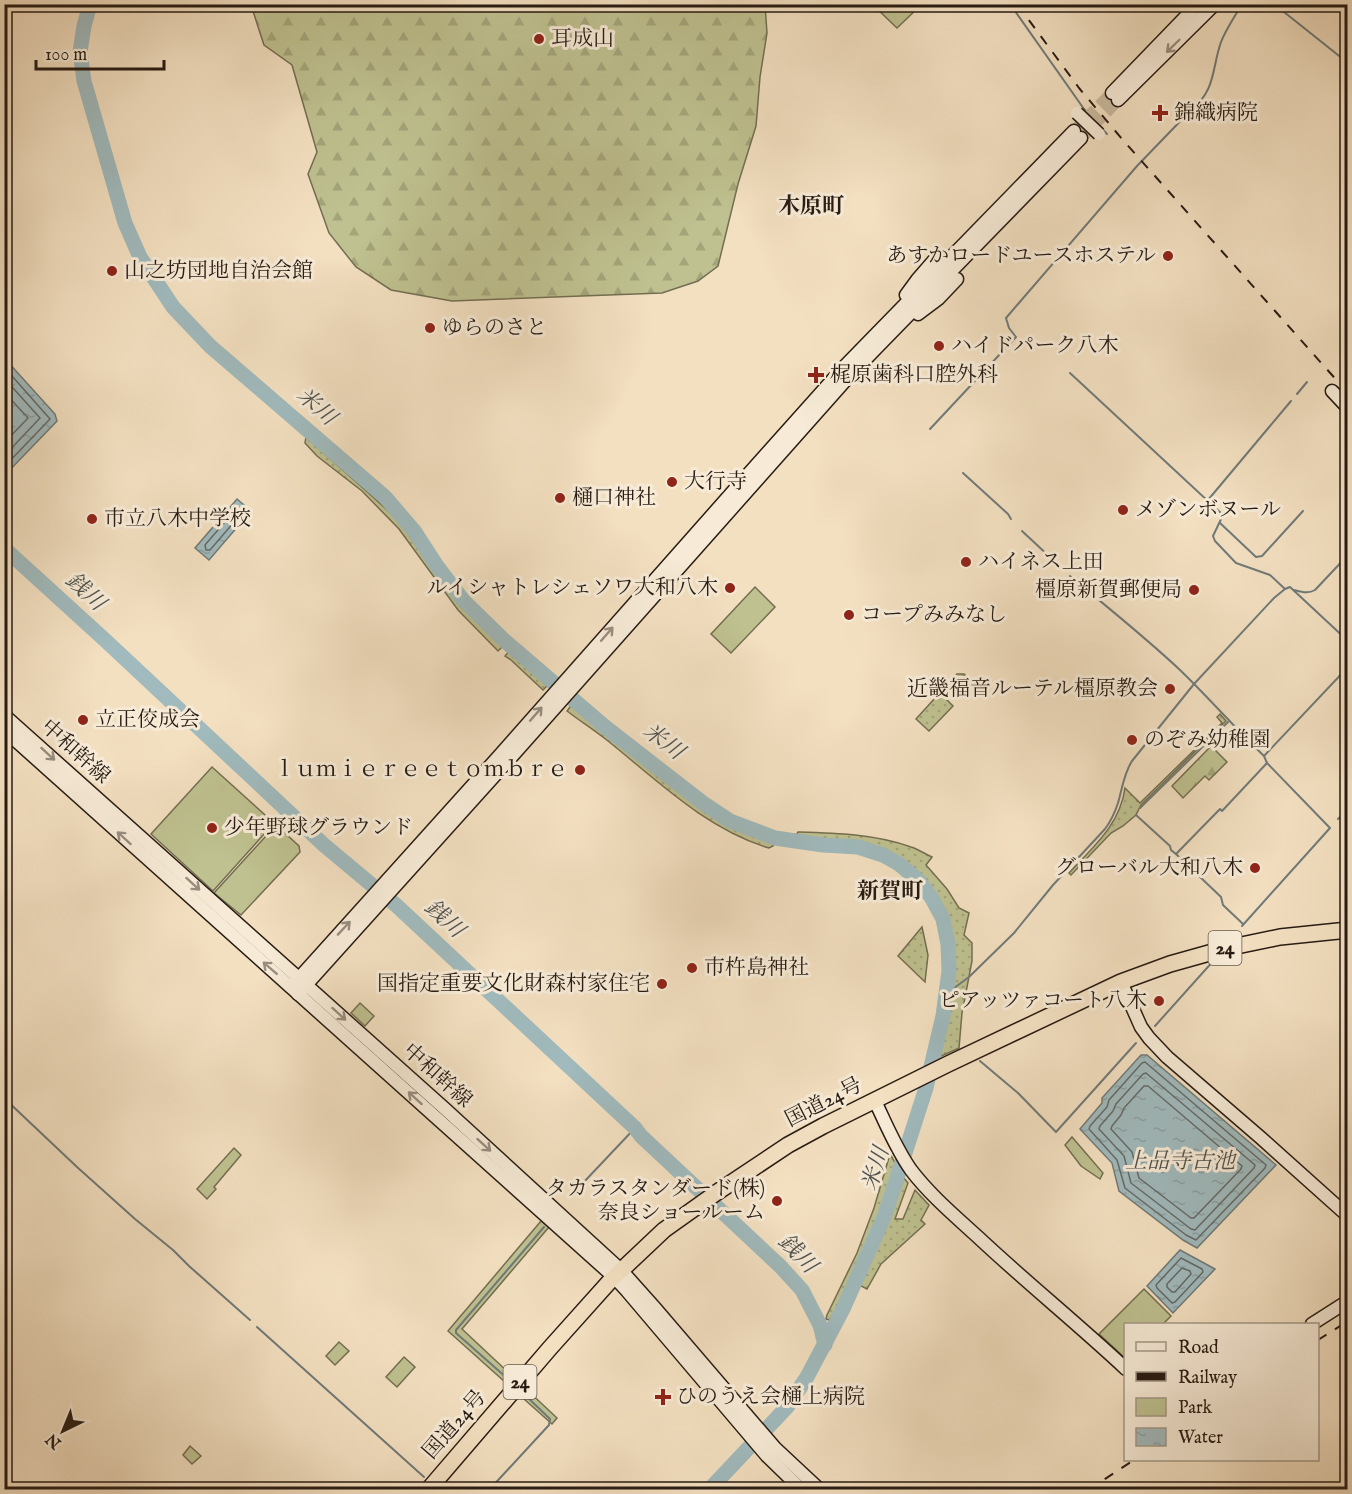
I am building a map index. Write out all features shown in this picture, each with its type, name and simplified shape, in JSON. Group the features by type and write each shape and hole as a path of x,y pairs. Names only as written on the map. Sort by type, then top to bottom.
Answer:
{"highway":[{"name":"国道24号","path":"428,1490 557,1340 618,1274 664,1230 761,1162 823,1126 1121,982 1170,964 1227,948 1280,937 1347,930"}],"street":[{"path":"1198,4 1115,96 1215,4"},
{"path":"1077,113 1099,134"},
{"path":"298,986 572,682 744,479 844,367 889,329 1078,134"},
{"path":"889,329 916,279 936,258"},
{"path":"889,329 938,299 957,279"},
{"path":"1332,391 1347,408"},
{"name":"中和幹線","path":"4,715 298,986"},
{"name":"中和幹線","path":"4,730 298,986 436,1101 655,1308 748,1427 802,1490"},
{"path":"1121,982 1141,1027 1167,1057 1347,1216"},
{"path":"875,1101 889,1131 913,1172 945,1207 1124,1368"},
{"path":"1313,1323 1347,1300"},
{"name":"中和幹線","path":"767,1447 820,1490"}],"green space":[{"path":"251,5 765,5 767,33 756,126 738,184 718,266 698,281 662,293 452,301 391,290 356,267 329,233 308,174 317,152 292,65 264,45"},
{"path":"873,5 921,5 897,28"},
{"path":"306,437 398,520 460,606 504,645 498,651 458,610 399,529 362,491 317,456 305,443"},
{"path":"755,587 775,607 731,653 711,634"},
{"path":"509,651 547,686 543,690 505,656"},
{"path":"957,674 964,674 968,678 947,700 953,706 929,731 916,719"},
{"path":"572,704 688,799 723,822 775,841 773,846 769,848 746,840 724,829 684,802 567,711"},
{"path":"1220,714 1226,721 1141,805 1136,815 1111,833 1071,875 1069,873 1104,835 1118,813 1125,788 1140,803 1222,723 1217,717"},
{"path":"1211,746 1227,762 1209,780 1205,776 1183,798 1172,786"},
{"name":"少年野球グラウンド","path":"212,767 274,823 213,891 151,834"},
{"path":"276,825 299,846 300,852 241,915 214,893"},
{"path":"798,832 883,839 914,848 932,857 926,865 947,889 959,908 969,913 964,935 972,943 972,961 962,1013 959,1048 937,1058 952,968 952,947 940,904 924,883 896,857 868,847 842,842 817,842 795,837"},
{"path":"922,927 928,955 925,982 898,956"},
{"path":"360,1003 374,1016 365,1026 351,1013"},
{"path":"1072,1137 1103,1173 1100,1179 1081,1166 1065,1145"},
{"path":"234,1148 241,1155 207,1199 197,1189"},
{"path":"890,1154 897,1166 878,1224 840,1306 829,1320 826,1319 857,1253 874,1208"},
{"path":"903,1177 908,1183 895,1219 903,1219 915,1190 929,1205 921,1220 925,1224 881,1264 867,1289 859,1285 883,1234"},
{"path":"541,1221 549,1227 462,1329 557,1418 552,1424 448,1331"},
{"path":"1144,1289 1171,1316 1164,1323 1124,1323 1124,1357 1099,1334"},
{"path":"339,1342 349,1351 335,1365 326,1356"},
{"path":"404,1357 415,1367 397,1387 386,1377"},
{"path":"190,1446 201,1456 192,1464 183,1455"}],"water":[{"path":"5,360 55,414 57,421 5,475"},
{"path":"237,499 251,511 209,560 195,548"},
{"name":"上品寺古池","path":"1141,1055 1147,1055 1276,1165 1197,1248 1183,1240 1119,1191 1112,1163 1080,1129 1102,1103 1102,1098"},
{"path":"1180,1250 1215,1269 1173,1313 1147,1286"}],"waterway":[{"name":"米川","path":"90,4 80,52 84,81 125,223 140,257 173,307 210,346 385,497 415,532 463,600 505,641 604,726 703,803 730,821 775,838 858,847 883,855 899,864 918,880 943,919 948,944 949,971 943,1016 926,1088 884,1217 843,1309 807,1377 787,1407 709,1490"},
{"path":"1010,4 1084,109 1107,134"},
{"path":"930,429 1016,337 1009,328 1006,318 1137,166 1200,102 1212,78 1223,37 1242,4"},
{"path":"1274,4 1348,63"},
{"path":"946,987 954,988 969,977 1014,933 1053,885 1105,829 1116,810 1125,776 1132,761 1194,684 1285,589 1270,575 1236,563 1213,536 1223,515 1070,373"},
{"path":"1297,394 1307,382"},
{"path":"1208,500 1291,401"},
{"path":"963,473 1011,519"},
{"path":"1220,523 1256,557 1262,556 1303,511"},
{"path":"1022,531 1051,558"},
{"name":"銭川","path":"4,548 324,845 397,906 780,1266 802,1290 820,1325 825,1345"},
{"path":"1294,590 1302,592 1315,590 1348,555"},
{"path":"1070,576 1180,670 1330,828 1242,926"},
{"path":"1285,589 1290,587 1348,641"},
{"path":"1264,756 1348,667"},
{"path":"1140,808 1228,722"},
{"path":"1243,924 1223,905 1221,897 1176,854 1220,809 1222,811 1267,763"},
{"path":"1338,819 1348,809"},
{"path":"1136,815 1176,854"},
{"path":"1229,939 1236,932"},
{"path":"1155,1026 1215,959"},
{"path":"980,1061 1018,1093 1056,1132 1136,1043"},
{"path":"4,1098 77,1167 250,1320"},
{"path":"573,1196 635,1128"},
{"path":"508,1379 456,1333 456,1330 544,1227"},
{"path":"257,1327 424,1477"},
{"path":"489,1490 549,1425 550,1419 524,1394"}],"tunnel":[{"path":"1074,131 1112,93"},
{"path":"1081,138 1118,100"}],"railway":[{"path":"1017,4 1079,88 1122,139 1348,393"},
{"path":"1319,1339 1348,1321"},
{"path":"1088,1490 1132,1461"}],"place":[{"name":"耳成山","path":"539,39"},
{"name":"錦織病院","path":"1160,113"},
{"name":"あすかロードユースホステル","path":"1168,256"},
{"name":"山之坊団地自治会館","path":"112,271"},
{"name":"ゆらのさと","path":"430,328"},
{"name":"ハイドパーク八木","path":"939,346"},
{"name":"梶原歯科口腔外科","path":"816,375"},
{"name":"大行寺","path":"672,482"},
{"name":"樋口神社","path":"560,498"},
{"name":"メゾンボヌール","path":"1123,510"},
{"name":"市立八木中学校","path":"92,519"},
{"name":"ハイネス上田","path":"966,562"},
{"name":"ルイシャトレシェソワ大和八木","path":"730,588"},
{"name":"橿原新賀郵便局","path":"1194,590"},
{"name":"コープみみなし","path":"849,615"},
{"name":"近畿福音ルーテル橿原教会","path":"1170,689"},
{"name":"立正佼成会","path":"83,720"},
{"name":"のぞみ幼稚園","path":"1132,740"},
{"name":"ｌｕｍｉｅｒｅｅｔｏｍｂｒｅ","path":"580,770"},
{"name":"少年野球グラウンド","path":"212,828"},
{"name":"グローバル大和八木","path":"1255,868"},
{"name":"市杵島神社","path":"692,968"},
{"name":"国指定重要文化財森村家住宅","path":"662,984"},
{"name":"ピアッツァコート八木","path":"1159,1001"},
{"name":"タカラスタンダード(株) 奈良ショールーム","path":"777,1201"},
{"name":"ひのうえ会樋上病院","path":"663,1397"}],"district":[{"name":"木原町","path":"811,207"},
{"name":"新賀町","path":"890,892"}]}
